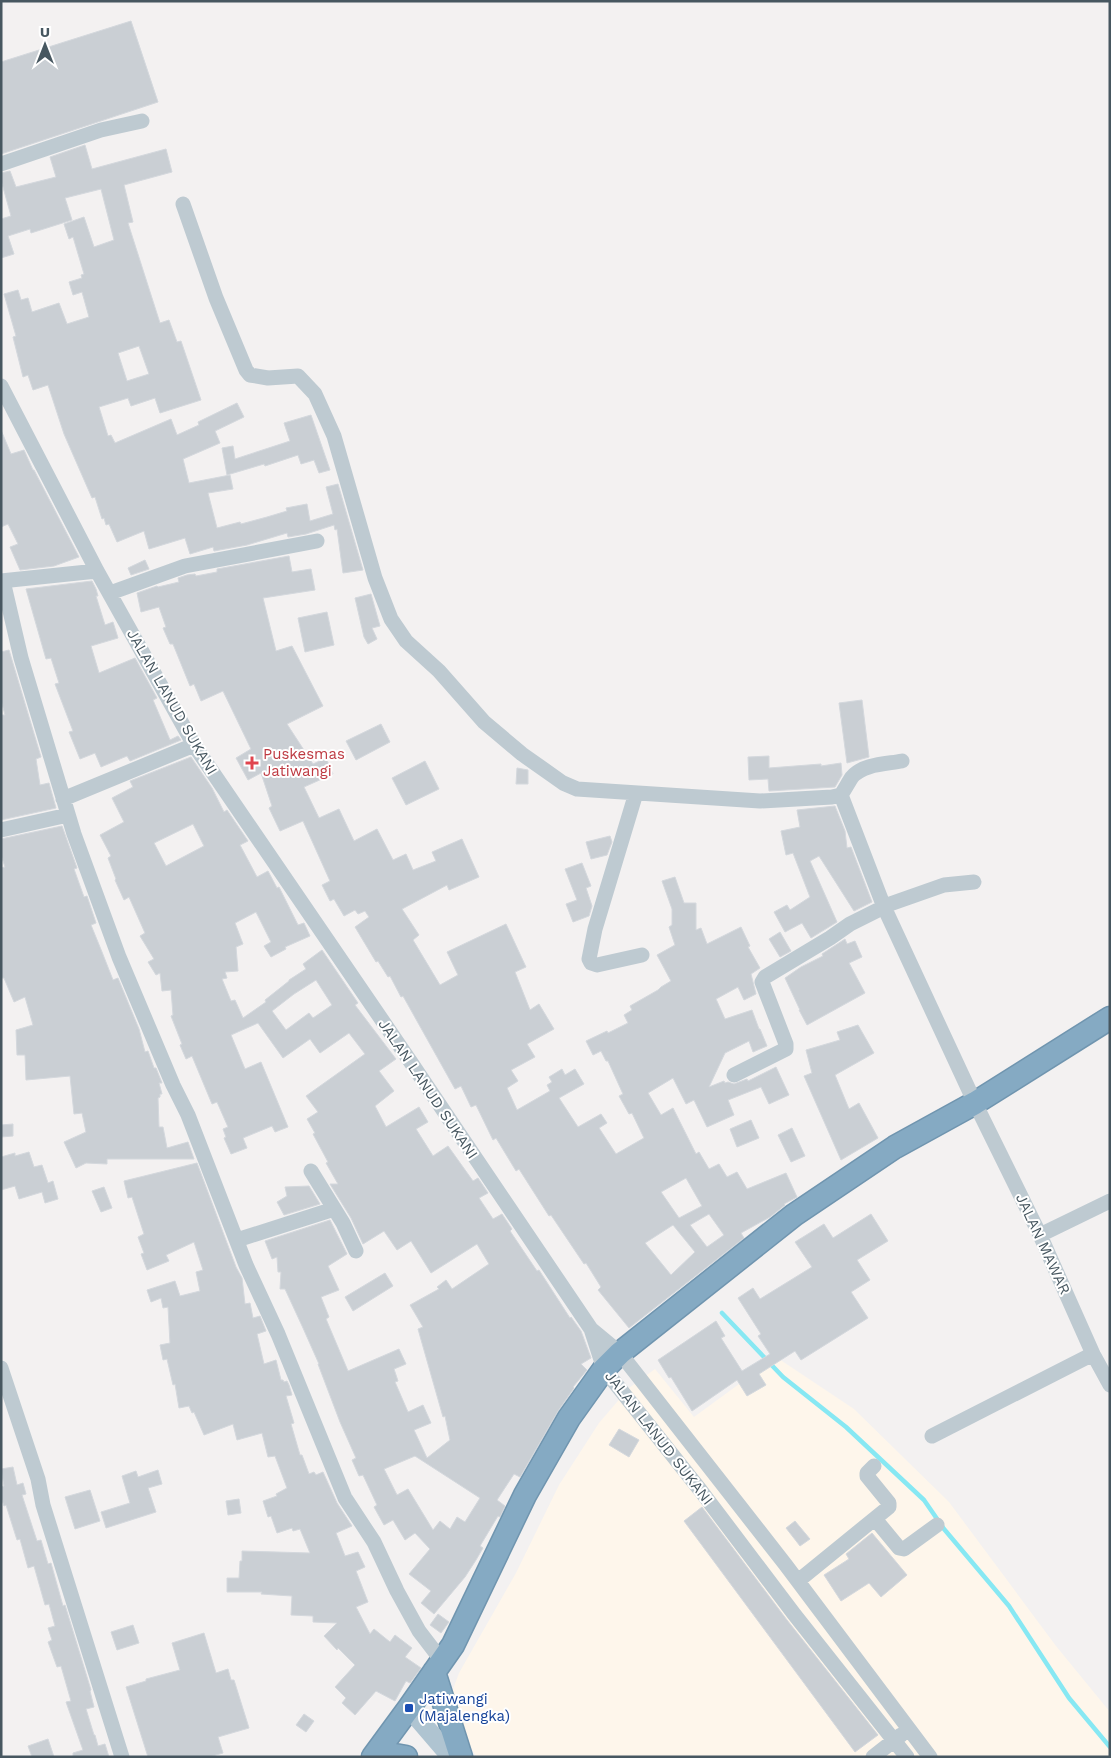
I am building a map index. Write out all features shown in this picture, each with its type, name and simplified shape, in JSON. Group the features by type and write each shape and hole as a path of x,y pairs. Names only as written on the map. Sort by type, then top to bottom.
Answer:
{"highway":[{"path":"406,1757 376,1754 438,1666 459,1632 525,1495 583,1397 604,1369 620,1353 794,1215 895,1147 975,1103 1108,1020"},
{"path":"438,1666 461,1757"}],"main road":[{"path":"409,1708 451,1757"}],"street":[{"path":"1,164 100,130 142,121"},
{"path":"183,204 216,298 246,370 250,375 268,378 298,376 315,394 334,436 375,578 391,619 406,641 439,672 484,722 507,743 563,783 578,789 760,802 841,795 852,778 860,770 876,765 902,761"},
{"name":"JALAN LANUD SUKANI","path":"1,386 97,571 194,745 591,1329 604,1369 907,1757"},
{"path":"110,593 186,566 317,541"},
{"path":"97,571 2,581 21,658 63,799 119,957 173,1085 188,1115 260,1297 278,1334 345,1498 374,1542 397,1591 438,1666"},
{"path":"63,799 194,745"},
{"path":"636,793 595,929 588,959 591,963 597,965 642,955"},
{"name":"JALAN MAWAR","path":"841,795 884,907 975,1103 1040,1235 1093,1354 1110,1385"},
{"path":"1,830 68,815"},
{"path":"734,1075 786,1049 786,1044 762,982 765,977 850,924 884,907 944,885 974,882"},
{"path":"311,1171 343,1223 356,1251"},
{"path":"1040,1235 1110,1201"},
{"path":"237,1240 334,1209"},
{"path":"591,1329 620,1353 785,1564 930,1757"},
{"path":"932,1436 1093,1354"},
{"path":"1,1368 38,1479 43,1505 122,1757"},
{"path":"798,1581 889,1507 889,1503 867,1476 866,1473 874,1466"},
{"path":"875,1519 899,1548 904,1549 937,1524"},
{"path":"768,1579 785,1564"},
{"path":"873,1757 910,1729"}],"shaded area":[{"path":"776,1357 854,1409 949,1502 1056,1646 1110,1712 1110,1757 477,1757 445,1711 459,1673 516,1573 559,1485 599,1423 629,1388 655,1369 694,1417"}],"building":[{"path":"131,21 158,102 1,154 1,62"},
{"path":"85,145 92,169 166,149 172,172 124,185 133,222 128,223 160,323 169,320 177,342 181,341 201,400 160,413 155,398 131,406 128,398 99,407 108,436 111,435 115,443 171,419 177,435 199,425 198,422 237,403 244,417 215,431 220,443 183,459 189,483 230,475 233,489 208,493 217,528 240,522 241,524 287,511 286,508 307,504 310,521 333,514 326,487 338,484 363,570 343,573 337,529 335,530 334,525 306,534 288,537 287,533 247,545 214,551 213,547 190,554 185,538 149,549 144,531 117,542 109,524 106,525 104,518 102,519 95,497 92,498 64,434 48,385 33,390 28,375 23,377 13,337 16,336 4,294 18,290 21,300 28,298 32,312 59,303 67,324 89,317 82,292 73,295 69,282 82,278 81,275 84,274 73,237 69,239 64,224 84,217 94,247 114,240 101,189 65,198 72,220 31,233 30,229 8,236 14,254 1,258 1,219 11,216 1,180 1,173 10,171 16,187 56,177 50,157","holes":["139,346 149,374 127,381 118,353"]},
{"path":"311,415 330,470 319,473 314,460 301,464 298,455 265,466 264,464 227,475 222,448 233,446 235,459 290,441 284,423"},
{"path":"1,430 11,454 24,450 79,557 54,566 20,570 10,547 18,544 8,524 1,527"},
{"path":"289,556 292,572 311,569 315,590 263,598 276,651 292,646 323,706 287,724 313,764 326,758 333,774 304,787 319,818 339,809 354,841 377,829 393,860 406,854 413,870 436,861 432,852 462,839 479,877 449,890 447,885 402,909 419,935 413,940 440,985 458,975 447,952 506,924 526,967 515,972 530,1010 539,1004 554,1029 527,1044 535,1057 511,1070 518,1081 507,1088 517,1110 550,1091 547,1085 552,1082 549,1077 562,1069 565,1075 575,1069 584,1084 559,1098 578,1127 601,1114 607,1123 599,1128 616,1154 644,1138 632,1113 629,1114 619,1096 623,1094 608,1061 606,1061 601,1051 593,1055 586,1041 628,1023 624,1015 632,1010 630,1006 671,981 657,955 675,945 669,927 672,925 672,909 662,881 675,877 684,903 696,903 696,930 701,928 707,944 741,927 750,946 748,947 760,968 751,974 756,994 744,1000 738,987 716,999 725,1019 752,1010 767,1046 753,1052 749,1041 725,1053 709,1087 724,1081 725,1083 734,1084 747,1079 748,1081 776,1067 789,1095 769,1104 761,1087 728,1100 734,1115 707,1127 694,1100 686,1104 673,1078 648,1093 661,1115 673,1108 696,1154 699,1152 709,1169 719,1164 727,1177 737,1172 747,1189 786,1173 797,1197 784,1204 770,1217 741,1233 744,1238 629,1328 598,1290 601,1287 586,1263 584,1264 551,1215 549,1216 519,1169 516,1171 496,1138 493,1140 476,1105 471,1107 461,1086 455,1089 403,996 401,997 390,976 388,977 378,961 376,962 355,927 369,917 365,911 358,914 355,910 344,916 334,899 330,901 322,885 330,881 303,821 280,831 269,808 272,806 261,773 248,780 236,758 251,749 223,691 201,701 194,684 190,686 173,644 170,644 163,628 166,627 159,607 141,612 137,593 157,586 179,582 178,578 187,575 195,574 196,576 217,572 217,569","holes":["686,1178 702,1206 679,1218 661,1192","709,1214 724,1235 707,1247 690,1225","673,1225 695,1252 671,1275 645,1243"]},
{"path":"145,560 149,569 131,575 128,568"},
{"path":"92,581 96,589 98,596 96,596 105,625 113,622 118,638 91,646 99,673 135,658 157,698 153,700 170,740 178,736 181,740 130,761 127,756 101,767 95,753 80,759 69,732 73,731 55,684 59,683 51,658 46,659 26,589"},
{"path":"371,594 380,626 372,628 377,639 368,644 364,637 355,598"},
{"path":"327,612 334,645 305,652 298,618"},
{"path":"9,650 41,757 36,759 40,785 49,783 56,808 1,820 1,715 5,715 1,700 1,652"},
{"path":"862,700 869,757 847,763 839,703"},
{"path":"381,724 390,742 356,760 346,741"},
{"path":"769,756 769,768 821,764 821,766 841,763 842,775 835,787 769,791 768,779 749,780 748,757"},
{"path":"191,757 212,788 224,812 227,810 248,841 240,845 257,877 268,871 277,888 279,887 298,925 304,923 310,936 285,947 286,949 271,957 264,946 271,942 256,912 235,923 243,944 236,947 238,971 225,972 227,978 222,979 231,1001 235,1000 243,1018 266,1002 265,1000 289,980 306,969 303,964 322,950 358,1003 355,1005 396,1059 379,1071 394,1091 375,1106 386,1127 419,1107 428,1122 416,1129 433,1156 448,1146 473,1181 478,1178 488,1193 479,1198 493,1219 502,1214 512,1229 510,1231 537,1271 539,1270 570,1318 581,1331 591,1358 581,1364 587,1370 573,1387 520,1477 514,1474 497,1500 505,1506 500,1517 498,1516 480,1546 483,1548 476,1560 465,1577 434,1614 421,1603 431,1591 409,1574 430,1549 415,1533 405,1540 393,1520 384,1525 374,1507 377,1505 363,1475 359,1476 352,1460 356,1458 340,1422 319,1364 285,1289 280,1289 281,1272 278,1272 277,1257 272,1259 265,1241 330,1220 347,1254 328,1266 339,1290 321,1297 329,1317 326,1319 348,1371 399,1349 406,1364 394,1369 398,1381 395,1382 408,1412 423,1405 431,1423 414,1430 427,1458 450,1440 445,1416 443,1417 418,1329 423,1327 410,1305 439,1289 437,1287 446,1280 452,1289 489,1264 477,1244 431,1273 411,1241 397,1250 384,1231 363,1244 351,1218 330,1184 338,1184 326,1163 328,1162 307,1119 318,1112 306,1096 365,1054 349,1033 320,1053 310,1039 283,1058 258,1023 231,1035 245,1069 261,1062 288,1127 275,1132 272,1126 243,1138 247,1148 231,1154 224,1138 226,1137 223,1129 228,1127 217,1102 212,1104 192,1056 186,1059 171,1016 173,1015 171,990 162,991 160,973 156,975 148,962 154,959 140,936 145,933 129,897 124,900 108,858 111,856 100,835 124,822 112,798 133,787 130,781","holes":["193,824 204,846 166,866 154,843","316,980 332,1005 313,1018 309,1013 286,1030 272,1011","415,1456 480,1498 465,1522 457,1517 450,1529 440,1521 433,1530 408,1489 397,1495 384,1469"]},
{"path":"425,761 439,789 406,805 392,778"},
{"path":"517,768 528,770 528,784 516,784"},
{"path":"835,806 845,831 847,848 851,847 872,902 854,911 819,856 810,861 837,922 811,938 802,923 785,932 774,912 787,905 790,910 810,897 793,853 786,855 781,831 800,827 797,810"},
{"path":"62,826 77,868 74,869 84,897 87,896 96,923 91,925 113,980 118,978 139,1029 145,1052 148,1051 162,1083 159,1083 162,1094 158,1098 159,1127 163,1127 167,1148 188,1142 194,1159 107,1159 107,1164 86,1163 76,1168 64,1142 86,1132 82,1113 74,1114 70,1076 26,1080 25,1055 17,1055 16,1030 33,1025 25,997 14,1002 4,978 1,978 1,868 5,867 1,855 1,839"},
{"path":"610,836 612,842 607,855 591,859 586,842"},
{"path":"582,863 591,886 586,888 592,906 589,916 573,922 566,904 577,900 565,869"},
{"path":"780,932 791,951 780,957 769,939"},
{"path":"845,939 847,944 855,941 862,957 849,963 865,993 807,1025 785,978 801,967 823,956 822,954"},
{"path":"858,1025 874,1053 835,1075 849,1109 859,1103 878,1138 841,1160 804,1076 812,1073 806,1050 840,1040 837,1032"},
{"path":"751,1120 759,1138 737,1147 730,1129"},
{"path":"13,1124 13,1136 1,1137 1,1125"},
{"path":"792,1128 805,1156 791,1162 778,1135"},
{"path":"29,1152 34,1167 42,1165 48,1183 53,1181 58,1199 45,1203 42,1192 19,1199 15,1186 1,1190 1,1157"},
{"path":"197,1163 236,1267 242,1278 245,1304 250,1303 253,1318 260,1316 266,1331 257,1334 264,1364 276,1360 281,1380 287,1381 289,1385 292,1395 286,1396 294,1423 291,1424 300,1455 302,1455 309,1474 314,1472 316,1475 323,1472 337,1503 352,1526 336,1533 345,1556 358,1552 365,1567 356,1571 368,1602 356,1607 370,1634 374,1629 390,1642 395,1635 412,1648 405,1657 421,1668 410,1683 406,1681 395,1701 376,1691 355,1715 342,1703 346,1698 335,1687 355,1665 324,1636 337,1623 313,1622 313,1616 291,1615 292,1596 261,1594 262,1592 227,1592 227,1578 239,1578 242,1551 310,1553 300,1529 293,1531 292,1528 277,1533 271,1516 268,1517 263,1501 277,1496 276,1494 287,1488 275,1456 268,1457 262,1433 237,1440 233,1424 204,1435 194,1412 192,1413 189,1406 179,1408 175,1384 173,1385 167,1359 163,1360 160,1345 170,1343 168,1307 163,1308 161,1298 151,1302 147,1290 175,1281 180,1296 200,1291 196,1272 203,1270 194,1242 166,1255 169,1261 147,1270 141,1254 144,1253 138,1237 144,1234 132,1197 128,1198 124,1181"},
{"path":"309,1186 320,1204 284,1215 277,1202 287,1196 285,1187"},
{"path":"104,1187 112,1208 101,1212 92,1191"},
{"path":"871,1214 888,1241 857,1260 870,1280 851,1292 868,1318 801,1360 795,1351 759,1374 766,1385 747,1396 737,1380 692,1411 658,1360 716,1321 725,1336 721,1338 742,1371 770,1354 758,1336 761,1334 738,1298 753,1288 760,1299 812,1267 795,1242 824,1224 833,1238"},
{"path":"385,1273 393,1286 353,1311 345,1297"},
{"path":"619,1429 639,1440 629,1457 609,1445"},
{"path":"13,1467 17,1485 23,1483 26,1494 22,1495 37,1541 41,1540 48,1564 51,1563 91,1690 94,1707 86,1709 94,1735 98,1746 105,1744 109,1757 73,1757 73,1753 83,1750 66,1702 71,1701 61,1666 57,1667 48,1642 52,1640 48,1628 55,1626 49,1604 45,1605 34,1566 28,1568 20,1539 17,1540 6,1505 4,1506 1,1497 1,1487 4,1486 1,1469"},
{"path":"158,1470 162,1484 148,1488 156,1512 106,1528 101,1512 130,1503 122,1476 136,1471 138,1477"},
{"path":"90,1490 100,1521 75,1529 65,1497"},
{"path":"239,1499 241,1513 228,1515 226,1501"},
{"path":"702,1507 787,1620 878,1735 855,1752 684,1521"},
{"path":"795,1521 810,1539 800,1546 786,1528"},
{"path":"872,1533 907,1575 881,1597 869,1583 841,1601 824,1575 849,1559 846,1554"},
{"path":"438,1614 449,1622 441,1633 430,1625"},
{"path":"133,1625 139,1643 117,1650 111,1632"},
{"path":"204,1633 216,1673 228,1669 231,1680 234,1680 249,1728 218,1737 223,1753 209,1757 148,1757 126,1687 146,1681 146,1679 180,1670 172,1643"},
{"path":"304,1714 314,1721 306,1732 296,1725"},
{"path":"48,1739 54,1757 32,1757 28,1746"}],"waterway":[{"path":"722,1313 783,1377 846,1427 924,1500 944,1529 1009,1606 1069,1698 1110,1747"}],"place":[{"name":"Puskesmas Jatiwangi","path":"252,763"},
{"name":"Jatiwangi (Majalengka)","path":"409,1708"}]}
